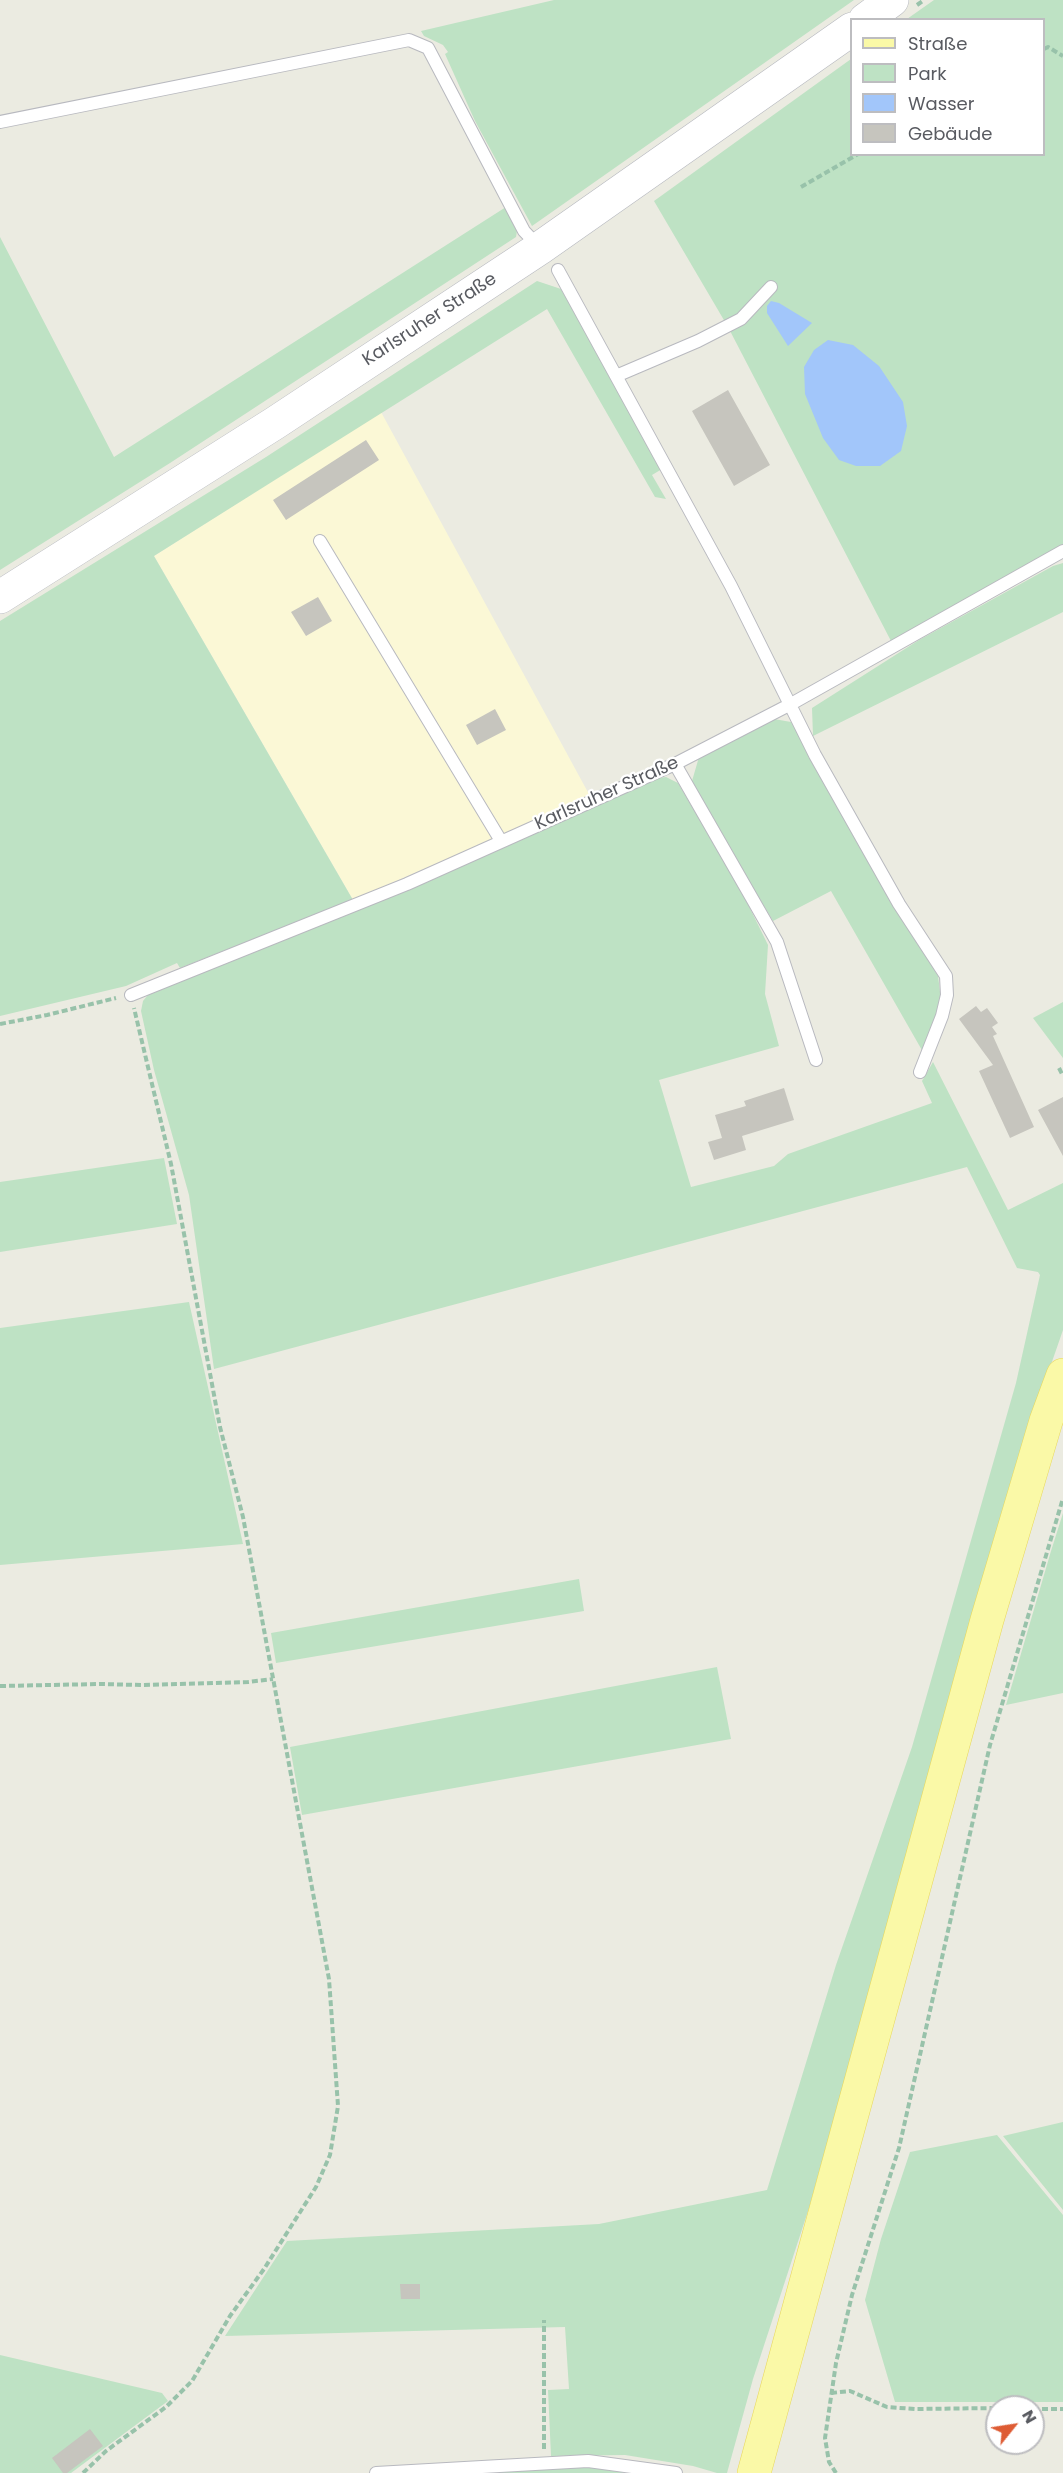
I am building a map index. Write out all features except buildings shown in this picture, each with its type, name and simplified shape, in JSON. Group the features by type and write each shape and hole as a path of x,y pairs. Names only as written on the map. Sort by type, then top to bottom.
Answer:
{"main road":[{"path":"868,18 892,0"},
{"name":"Karlsruher Straße","path":"0,597 274,423 549,259 850,31"},
{"path":"754,2473 987,1620 1046,1421 1063,1375"}],"lane":[{"path":"0,122 410,40 428,48 524,231 549,259 616,376 730,586 815,755 888,884 946,976 947,995 942,1016 920,1072"},
{"path":"616,376 698,341 741,319 771,287"},
{"path":"320,541 501,841"},
{"name":"Karlsruher Straße","path":"131,994 407,884 675,764 791,704 1063,551"},
{"path":"675,764 777,942 816,1060"},
{"path":"376,2473 588,2461 676,2473"}],"path":[{"path":"1045,48 1048,47 1063,56"},
{"path":"801,187 855,156"},
{"path":"0,1024 48,1016 131,994 171,1164 220,1427 243,1517 328,1979 338,2106 330,2155 316,2187 264,2269 230,2316 192,2381 166,2407 106,2451 83,2473"},
{"path":"1059,1068 1063,1076"},
{"path":"836,2473 829,2462 825,2438 831,2393 852,2295 899,2148 990,1745 1063,1498"},
{"path":"0,1686 141,1685 248,1682 273,1679"},
{"path":"544,2320 544,2462"},
{"path":"831,2393 850,2391 888,2407 985,2408"},
{"path":"1045,2409 1063,2409"}],"shaded area":[{"path":"381,412 590,796 353,900 154,556"}],"green space":[{"path":"554,0 854,0 532,226 475,121 445,54 448,52 443,45 424,36 421,31"},
{"path":"934,0 1063,0 1063,544 891,641 728,327 654,201 850,60 850,156 1045,156 1045,18 908,18"},
{"path":"506,207 517,231 516,237 170,463 0,570 0,237 114,457"},
{"path":"537,281 561,289 662,469 652,475 666,499 655,497 547,309 154,556 353,900 180,968 177,963 126,986 0,1016 0,621 266,457"},
{"path":"1063,563 1063,612 813,736 812,708 919,640 1053,566"},
{"path":"774,719 791,722 938,976 941,999 923,1052 831,891 773,921 720,833 692,781 699,757"},
{"path":"666,777 678,783 740,888 768,945 765,994 779,1046 659,1080 691,1187 774,1166 788,1154 932,1103 922,1081 933,1062 1008,1210 1063,1183 1063,1330 1013,1474 810,2205 753,2379 727,2473 625,2455 551,2456 548,2390 569,2389 565,2327 225,2336 287,2241 599,2224 767,2190 836,1965 912,1747 1016,1383 1040,1275 1038,1272 1017,1268 967,1167 214,1369 189,1195 154,1070 141,1011 143,1001 151,991 401,893 653,779"},
{"path":"1063,1002 1063,1058 1033,1018"},
{"path":"164,1158 177,1224 0,1252 0,1182"},
{"path":"189,1302 243,1544 0,1565 0,1328"},
{"path":"1063,1513 1063,1693 1006,1705 1051,1551"},
{"path":"579,1579 584,1611 276,1663 271,1633"},
{"path":"717,1667 731,1739 302,1815 290,1747"},
{"path":"1063,2122 1063,2210 1003,2136"},
{"path":"997,2135 1063,2215 1063,2402 1045,2402 1045,2395 985,2395 985,2402 895,2402 865,2300 881,2239 910,2152"},
{"path":"0,2355 162,2393 168,2401 71,2473 0,2473"},
{"path":"586,2467 628,2473 470,2473"}],"water":[{"path":"771,301 779,303 812,323 788,346 767,313 767,306"},
{"path":"828,340 853,345 879,366 903,402 907,426 901,451 880,466 856,466 839,460 823,438 805,394 804,367 814,350"}]}
